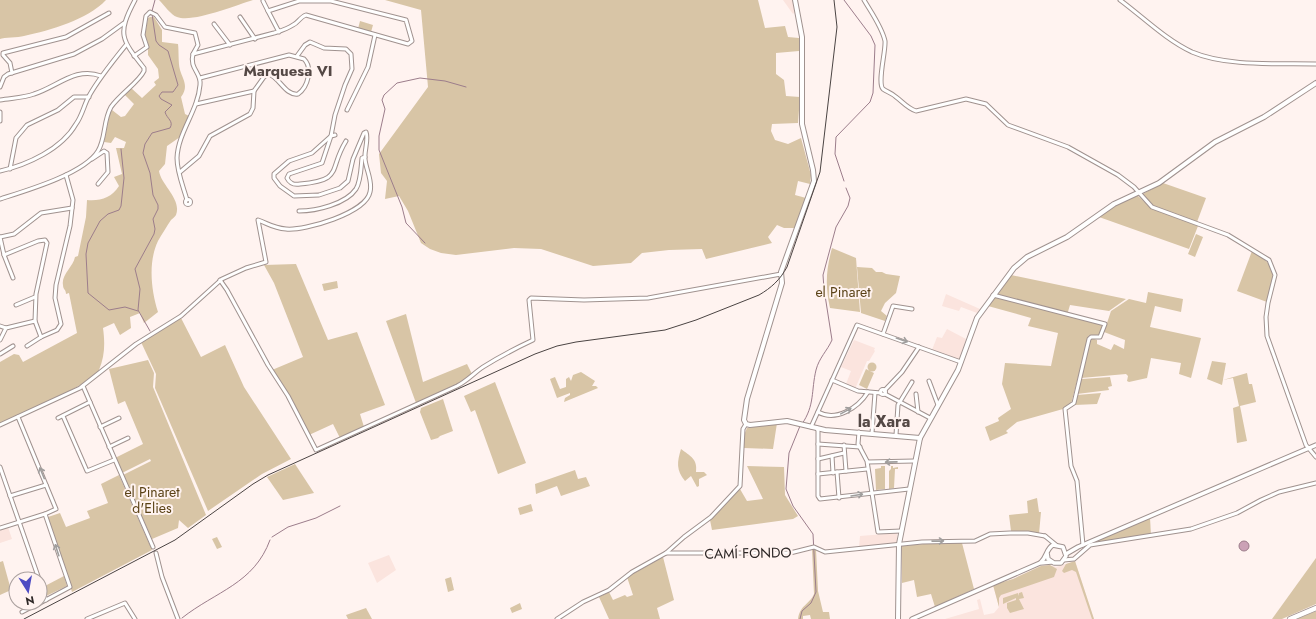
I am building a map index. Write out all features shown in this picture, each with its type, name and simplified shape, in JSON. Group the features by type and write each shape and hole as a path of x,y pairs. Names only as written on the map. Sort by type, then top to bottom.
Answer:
{"main road":[{"path":"795,0 802,37 802,124 814,177 813,187 781,274 782,283 743,418 746,424 754,425 784,421 809,426 819,430 920,438"},
{"path":"899,617 901,531 914,461 920,438 961,362 977,318 993,295 1021,261 1063,240 1114,204 1159,183 1215,142 1264,117 1316,83"},
{"path":"1290,619 1316,608"}],"street":[{"path":"90,159 99,148 111,108 124,92 144,72 144,68 126,45 123,34 124,23 135,0"},
{"path":"864,0 884,38 886,49 881,71 883,89 892,92 909,109 916,111 966,99 975,100 986,104 1008,125 1068,147 1118,175 1138,192 1152,207 1228,235 1269,260 1275,275 1266,317 1267,336 1308,448 1316,456"},
{"path":"1120,0 1167,36 1193,52 1226,60 1282,65 1316,64"},
{"path":"263,1 278,32"},
{"path":"193,54 278,32 294,25 302,16 307,16 408,44 412,42 406,20 336,1 299,1 268,11"},
{"path":"134,56 147,47 143,34 146,24 146,16 150,12 156,15 165,27 195,33 198,45 193,54 193,66 200,78 196,104 179,147 178,160 187,200"},
{"path":"12,73 10,63 3,55 4,52 66,37 109,13"},
{"path":"240,17 255,39"},
{"path":"0,87 4,77 12,73 78,52 124,23"},
{"path":"214,24 230,45"},
{"path":"347,110 368,67 375,35"},
{"path":"297,56 305,45 310,42 322,47 346,49 350,52 352,69 345,85 336,114 333,135 322,163 289,174 287,178 289,182 294,184 304,184 320,181 329,177 335,170 339,154 346,141"},
{"path":"0,171 10,169 46,152 60,142 77,124 89,97 101,76 126,45"},
{"path":"180,172 199,156 210,136 250,114 253,108 254,91 263,78 269,74 292,94 296,94 301,92 307,79 308,66 306,61 297,56 289,55 200,78"},
{"path":"0,100 34,94 82,73 91,73 101,76"},
{"path":"196,104 254,91"},
{"path":"10,169 16,138 27,125 58,110 74,97 89,97"},
{"path":"0,112 0,121"},
{"path":"0,425 83,386 136,344 181,316 220,280 246,268 267,261 257,221 281,229 297,229 326,222 358,206 368,198 371,191 365,156 366,132 364,133 353,159 348,181 343,186 326,193 308,197 294,196 286,192 276,181 274,174 289,161 312,153 333,135"},
{"path":"0,199 54,181 90,159 98,156 104,151 107,153 108,172 98,184"},
{"path":"299,211 333,204 351,194 357,187 362,158 365,156"},
{"path":"27,346 41,337 57,330 60,326 55,298 56,285 70,226 73,194 66,175"},
{"path":"13,278 4,255 0,237 14,234 41,213 72,208"},
{"path":"4,255 38,241 43,240 48,246 35,297 35,321 41,337"},
{"path":"220,280 268,365 288,396 316,450 457,386 469,379 482,368 533,340 529,300 531,298 584,300 648,298 781,274"},
{"path":"993,295 1105,324 1100,337 1091,337 1089,339 1074,403 1066,407 1065,410 1071,466 1078,480 1083,545"},
{"path":"16,305 35,297"},
{"path":"883,334 893,306 897,305 912,309"},
{"path":"0,326 6,328 35,321"},
{"path":"809,426 818,412 857,325 961,362"},
{"path":"0,340 6,328"},
{"path":"0,354 13,346"},
{"path":"883,392 902,372 919,347"},
{"path":"832,380 858,391 875,393 883,392 930,418"},
{"path":"929,381 938,405"},
{"path":"896,435 898,405 912,382"},
{"path":"83,386 153,547"},
{"path":"858,391 862,400"},
{"path":"818,412 830,415 843,413 862,400 868,392"},
{"path":"872,433 875,393"},
{"path":"916,394 918,412"},
{"path":"58,418 90,402"},
{"path":"63,416 87,471 114,460"},
{"path":"0,528 56,510 18,417"},
{"path":"100,427 119,418"},
{"path":"557,619 584,602 609,590 632,572 666,553 684,537 711,517 738,489 741,478 743,429 746,424"},
{"path":"819,430 819,498 823,500 909,489"},
{"path":"859,432 860,447 868,462 871,493 878,532 901,531"},
{"path":"109,447 128,438"},
{"path":"818,444 860,447"},
{"path":"844,445 846,471"},
{"path":"1064,560 1066,554 1078,547 1316,445"},
{"path":"818,459 844,453"},
{"path":"832,456 839,498"},
{"path":"868,462 914,461"},
{"path":"0,467 36,571"},
{"path":"818,474 868,470"},
{"path":"912,619 925,612 1040,563 1059,563 1064,560 1074,559 1090,545 1191,529 1237,514 1273,495 1316,483"},
{"path":"10,496 46,485"},
{"path":"45,514 70,587 48,599"},
{"name":"CAMÍ FONDO","path":"666,553 790,553 814,547 825,552 935,541 975,541 990,534 1024,532 1045,536"},
{"path":"1045,536 1056,545 1062,547 1078,547"},
{"path":"1040,563 1045,558 1049,548 1045,536"},
{"path":"1049,548 1056,545"},
{"path":"1062,547 1066,554"},
{"path":"156,553 159,560 161,575 178,619"},
{"path":"1047,553 1051,562"},
{"path":"87,619 125,603 135,619"},
{"path":"918,619 925,612"}],"shaded area":[{"path":"783,0 793,0 795,12 793,14"},
{"path":"946,294 980,309 977,313 961,307 959,311 942,306"},
{"path":"947,329 966,339 959,360 932,350 937,337 942,338"},
{"path":"854,340 875,348 875,351 869,361 867,361 855,389 846,384 851,371 841,367"},
{"path":"8,527 12,539 0,543 0,530"},
{"path":"897,533 897,543 859,547 860,536"},
{"path":"1244,541 1249,546 1244,551 1239,546"},
{"path":"389,555 396,570 377,583 368,563"},
{"path":"1075,561 1094,619 945,619 979,609 977,600 980,599 984,615 994,613 999,607 993,585 1013,579 1041,566 1048,565 1056,567"}],"green space":[{"path":"0,0 106,0 79,19 46,31 21,37 0,39"},
{"path":"159,0 253,0 204,16 184,18 177,17 172,14"},
{"path":"385,0 758,0 765,28 785,26 788,37 799,38 799,51 776,53 776,74 784,80 786,96 800,97 798,123 772,124 771,131 775,140 788,144 801,138 811,175 810,184 798,181 795,195 806,198 795,228 784,228 777,225 768,237 772,243 706,259 702,249 669,250 642,253 631,263 593,266 541,249 514,248 456,255 441,253 430,249 421,243 408,211 399,196 385,199 387,181 381,173 379,154 428,87 421,10"},
{"path":"154,17 162,30 162,42 178,44 179,67 185,86 185,90 181,97 185,114 189,116 180,137 167,146 165,164 159,171 163,182 174,198 177,209 176,216 171,220 158,241 153,258 152,285 158,312 144,323 140,313 130,317 131,328 120,335 114,323 103,328 103,355 99,370 94,376 70,391 0,424 0,362 14,354 19,355 23,362 77,333 69,293 66,294 63,287 63,281 65,274 75,257 78,256 86,217 87,200 105,198 113,193 119,186 114,177 122,174 116,148 124,148 126,142 115,137 111,143 104,142 110,113 112,110 121,117 125,116 134,104 124,94 130,87 142,98 156,85 154,82 159,78 158,69 148,55 148,43 145,35 148,18"},
{"path":"360,21 373,25 371,32 358,29"},
{"path":"1163,183 1206,198 1197,222 1152,206 1141,195"},
{"path":"1137,195 1151,208 1198,226 1189,249 1099,217 1116,204"},
{"path":"1196,234 1203,237 1195,257 1188,254"},
{"name":"el Pinaret","path":"832,248 856,258 860,312 830,308 827,292 827,278 828,264"},
{"path":"1252,251 1267,262 1273,272 1272,284 1267,302 1237,291"},
{"path":"296,264 328,340 357,332 385,405 360,414 364,427 340,438 333,424 309,435 289,396 272,370 303,357 274,283 264,265"},
{"path":"857,267 872,268 876,272 900,276 896,293 885,303 881,311 887,316 885,321 861,313"},
{"path":"1011,275 1126,299 1109,311 1070,305 1067,315 1103,324 1099,337 1089,335 1071,404 1063,409 1017,422 1006,431 1008,433 990,441 985,427 999,421 998,418 1011,409 1002,384 1005,363 1051,366 1058,333 1028,326 1031,318 988,306"},
{"path":"337,281 338,288 324,291 322,284"},
{"path":"1148,292 1183,299 1181,312 1155,306 1150,327 1201,338 1191,378 1179,374 1181,363 1151,358 1147,378 1129,382 1127,381 1128,376 1126,374 1081,378 1091,338 1097,340 1097,344 1111,350 1114,344 1124,349 1125,340 1104,332 1111,311 1129,299 1146,303"},
{"path":"406,314 423,382 467,364 472,374 457,384 416,403 386,321"},
{"path":"181,318 201,357 225,345 244,387 291,459 262,474 208,511 155,388 156,374 141,342"},
{"name":"el Pinaret d'Elies","path":"148,360 154,373 153,387 206,515 188,528 179,520 178,528 152,539 123,475 151,461 150,459 122,473 115,458 143,444 125,401 118,404 109,369"},
{"path":"1212,361 1226,363 1222,385 1207,379"},
{"path":"872,362 877,367 872,372 867,367"},
{"path":"866,369 874,373 867,389 859,385"},
{"path":"581,372 595,381 592,386 596,386 598,388 564,402 565,398 570,395 570,393 557,398 550,379 555,377 560,389 566,387 566,379 569,377 571,381 573,375"},
{"path":"1247,373 1249,384 1252,384 1256,402 1240,406 1247,441 1237,443 1233,408 1239,406 1233,378 1223,380"},
{"path":"1110,377 1112,386 1108,387 1109,390 1077,394 1080,381 1082,379"},
{"path":"495,382 526,463 498,474 475,410 471,412 464,396"},
{"path":"1101,393 1097,404 1075,405 1077,395"},
{"path":"443,399 453,431 431,440 420,412 421,408"},
{"path":"777,423 773,449 744,448 744,435 747,428"},
{"path":"681,449 695,461 696,472 704,472 707,475 699,479 699,486 697,487 691,476 685,481 680,473 678,462"},
{"path":"295,464 314,493 283,500 267,477"},
{"path":"747,466 784,467 785,495 798,516 793,519 712,530 710,520 740,489 747,501 763,499"},
{"path":"881,466 885,466 885,489 876,490 875,469 881,468"},
{"path":"891,466 893,466 893,468 898,467 898,469 895,469 894,488 889,489 889,471"},
{"path":"575,470 578,479 586,477 590,486 561,496 557,486 536,494 535,484"},
{"path":"119,475 152,550 72,592 48,517 60,513 66,527 90,518 87,511 108,503 101,484"},
{"path":"1037,498 1039,512 1041,512 1039,534 1011,531 1009,515 1028,513 1027,501"},
{"path":"531,504 533,511 520,515 518,508"},
{"path":"1150,518 1151,535 1090,543"},
{"path":"217,537 222,547 217,549 212,539"},
{"path":"945,542 962,543 974,589 935,607 931,594 917,597 914,580 902,583 902,546"},
{"path":"812,549 816,549 818,591 823,612 829,612 830,619 811,619 810,615 803,616 803,619 798,619 799,614 814,594"},
{"path":"663,557 674,600 657,608 660,619 609,619 599,597 609,592 613,600 625,595 627,597 633,595 627,577"},
{"path":"1316,558 1316,604 1282,619 1272,619"},
{"path":"3,561 8,579 8,591 0,595 0,562"},
{"path":"1075,561 1094,619 1092,619 1076,572 1072,570 1064,573 1062,571 1066,564"},
{"path":"1050,565 1057,569 1054,577 1001,595 999,598 999,607 993,585 1013,579 1041,566"},
{"path":"64,576 67,586 48,595 48,584"},
{"path":"451,577 454,590 448,592 445,579"},
{"path":"1022,592 1024,598 1019,599 1024,609 1010,613 1007,608 1007,603 1016,600 1016,598 1003,604 1003,598 1018,593 1019,596 1019,593"},
{"path":"520,603 522,609 512,613 510,608"},
{"path":"366,608 372,619 348,619 346,615"},
{"path":"1316,611 1316,619 1297,619"}],"waterway":[{"path":"152,11 155,0"},
{"path":"844,0 871,36 875,45 873,93 870,102 836,137 835,154 844,181"},
{"path":"150,331 138,310 140,289 135,269 154,234 155,229 153,219 158,209 158,205 153,195 150,173 143,153 145,144 152,133 170,128 171,122 165,112 172,105 161,99 159,96 162,92 173,92 178,85 168,51 156,41 152,14"},
{"path":"425,243 406,223 402,207 379,150 379,136 385,109 382,100 384,95 397,83 420,78 445,81 466,87"},
{"path":"121,149 124,178 121,206 119,210 108,214 100,221 88,243 86,254 88,293 109,310 125,307 138,311"},
{"path":"802,424 811,404 817,366 832,340 823,275 836,227 848,206 850,198 846,188"},
{"path":"800,426 789,453 786,489 793,506 813,534 816,592 811,603 802,611 800,619"},
{"path":"272,537 288,527 316,518 340,506"},
{"path":"182,618 244,577 263,555 270,540"}],"tram line":[{"path":"24,619 175,540 253,484 268,475 535,354 557,346 576,342 665,330 696,320 759,295 767,290 778,280 787,267 820,172 837,27 834,0"}],"district":[{"name":"Marquesa VI","path":"288,71"},
{"name":"la Xara","path":"884,421"}]}
